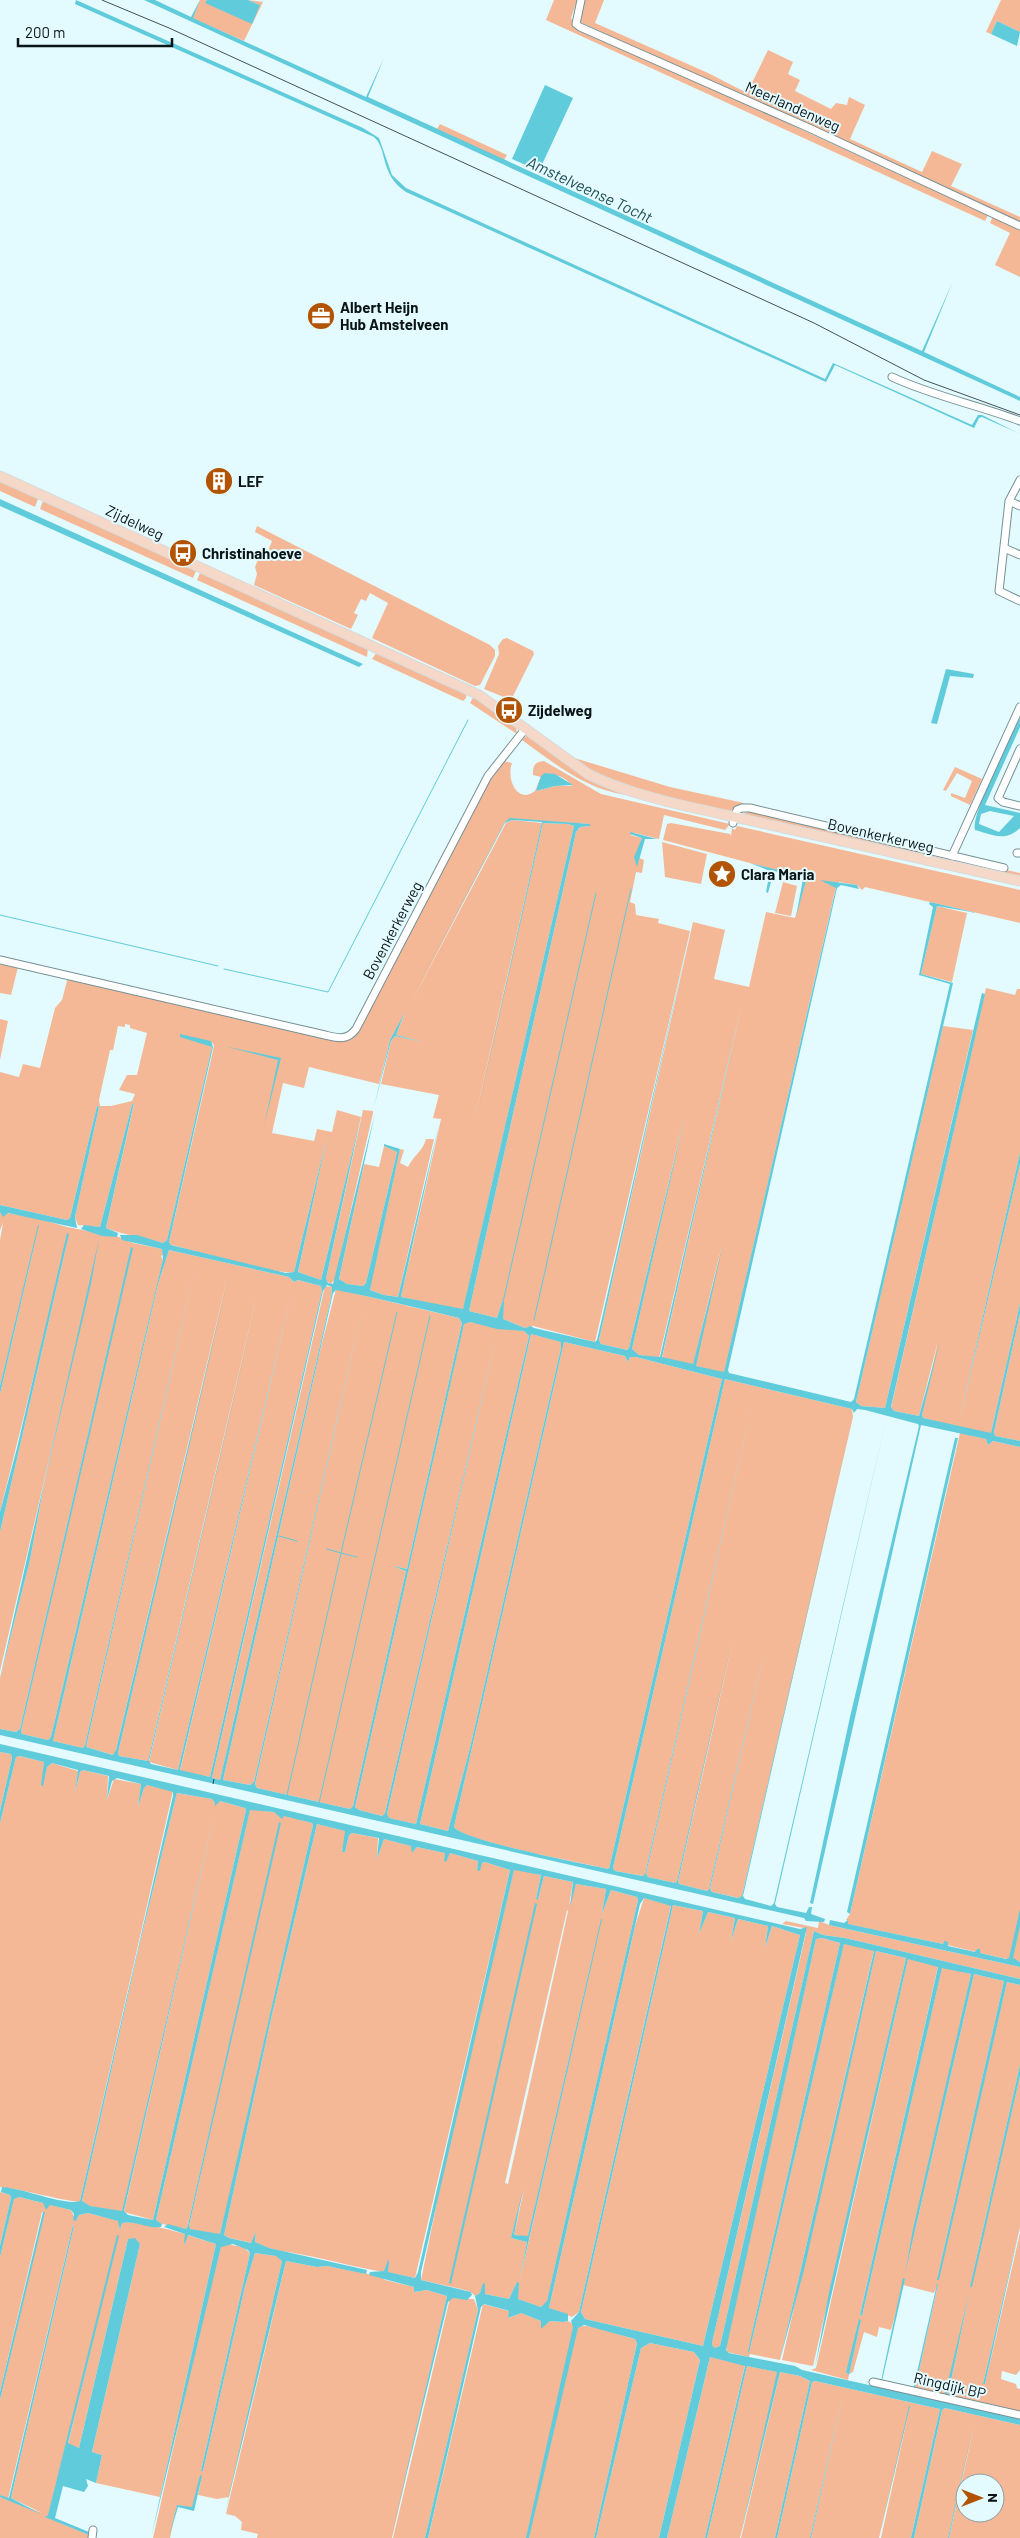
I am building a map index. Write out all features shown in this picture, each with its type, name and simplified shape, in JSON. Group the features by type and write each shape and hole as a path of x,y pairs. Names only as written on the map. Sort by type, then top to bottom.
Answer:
{"main road":[{"name":"Zijdelweg","path":"0,476 479,695 526,728"},
{"name":"Bovenkerkerweg","path":"526,728 588,774 627,791 734,820 1020,881"}],"street":[{"name":"Meerlandenweg","path":"581,0 576,19 576,24 580,28 809,128 1020,226"},
{"path":"892,377 920,390 1020,421"},
{"path":"1020,480 1009,501 999,591 1020,601"},
{"path":"1009,501 1020,506"},
{"path":"1004,548 1020,555"},
{"path":"952,856 1020,707"},
{"name":"Bovenkerkerweg","path":"0,960 324,1035 340,1038 349,1036 356,1029 488,776 526,728"},
{"path":"1020,749 998,798 1003,802 1020,806"},
{"name":"Bovenkerkerweg","path":"734,820 738,810 750,808 1004,868"},
{"name":"Ringdijk BP","path":"873,2382 1020,2415"}],"shaded area":[{"path":"200,0 260,5 248,0 263,2 244,41 192,18"},
{"path":"554,0 577,0 571,18 575,25 582,29 988,215 985,221 546,20"},
{"path":"583,0 604,0 595,23 708,73 747,93 768,50 793,62 788,74 800,80 795,91 831,109 836,103 847,105 849,97 865,105 850,139 922,172 932,151 962,164 951,186 1020,217 1020,223 584,24 579,21"},
{"path":"1001,0 1020,0 1020,32 997,21 991,34 986,32"},
{"path":"440,124 507,155 504,160 437,129"},
{"path":"993,216 1020,229 1020,277 995,265 1010,233 990,223"},
{"path":"0,482 38,499 35,507 0,491"},
{"path":"43,501 196,571 193,578 40,509"},
{"path":"257,526 490,645 495,650 495,656 480,685 475,686 372,638 388,603 370,593 366,601 361,599 354,613 358,615 351,629 254,585 257,574 255,567 261,553 267,554 272,541 255,532"},
{"path":"200,573 368,647 367,657 197,580"},
{"path":"507,638 533,651 534,654 511,700 484,689 499,654 498,646 503,639"},
{"path":"377,652 466,692 466,698 463,701 372,659"},
{"path":"474,696 516,726 517,734 470,703"},
{"path":"526,736 532,736 595,782 627,795 598,788 571,774 522,740"},
{"path":"571,757 670,787 744,803 730,811 668,798 627,786 608,778 589,769"},
{"path":"503,761 512,763 511,776 514,788 523,795 529,794 535,791 541,777 533,775 534,767 536,763 544,761 601,794 730,824 725,830 664,815 659,839 635,833 630,835 642,838 637,867 639,858 644,860 642,873 636,872 630,902 635,904 636,915 659,919 658,923 690,931 595,1342 533,1326 525,1328 503,1319 502,1302 497,1318 469,1311 576,832 580,827 590,826 590,824 510,819 505,822 410,1005 506,823 512,820 542,823 473,1127 543,823 574,826 463,1310 401,1297 441,1119 433,1118 439,1095 381,1084 391,1041 395,1036 423,1042 396,1035 405,1013 390,1040 379,1084 309,1067 304,1088 283,1083 272,1133 314,1141 317,1129 332,1132 337,1110 361,1117 321,1280 298,1272 327,1137 294,1272 255,1266 171,1245 169,1242 212,1055 214,1045 211,1042 180,1035 212,1047 167,1240 163,1243 106,1228 134,1104 132,1105 100,1227 78,1225 75,1217 99,1107 97,1106 70,1218 67,1220 0,1205 0,1072 19,1077 23,1064 40,1068 55,1008 62,1000 68,977 343,1040 352,1039 357,1034 491,777","holes":["545,773 560,776 572,786 555,786 536,791","125,1024 130,1025 130,1028 147,1033 137,1075 127,1075 119,1090 135,1094 132,1101 111,1106 100,1106 99,1100 110,1050 113,1050 118,1026 125,1027"]},
{"path":"955,767 982,779 970,805 951,796 951,793 965,798 972,781 957,773 946,791 943,790"},
{"path":"751,811 849,836 1020,873 1020,878 743,814"},
{"path":"671,823 730,834 731,836 732,828 735,830 737,826 1020,890 1020,923 865,887 862,890 857,885 839,882 834,886 836,887 724,1373 695,1366 722,1245 693,1365 662,1358 742,1003 659,1358 639,1355 632,1349 685,1114 629,1348 627,1350 601,1344 599,1340 693,922 725,930 714,979 749,987 766,912 795,918 806,881 814,880 663,840 667,824"},
{"path":"662,842 707,854 701,884 665,877"},
{"path":"783,882 797,886 791,916 775,913"},
{"path":"937,906 967,913 952,982 921,974"},
{"path":"0,964 18,967 11,995 0,993"},
{"path":"986,988 1015,995 1017,989 1020,989 1020,1153 959,1422 1020,1164 1020,1304 991,1433 988,1434 923,1418 922,1415 938,1341 919,1416 894,1411 891,1408"},
{"path":"0,1019 8,1021 0,1060"},
{"path":"943,1026 973,1030 885,1408 861,1406 856,1402"},
{"path":"363,1110 373,1111 373,1113 335,1279 331,1284 326,1279"},
{"path":"426,1139 434,1139 398,1297 384,1295 370,1290 400,1149 404,1150 400,1163 408,1167 423,1147"},
{"path":"384,1146 397,1152 366,1283 363,1286 347,1284 339,1279 364,1164 379,1167"},
{"path":"0,1212 37,1218 67,1227 119,1237 133,1243 162,1249 164,1254 161,1256 163,1260 51,1737 48,1740 22,1734 21,1731 131,1248 20,1729 16,1732 0,1729 0,1678 30,1560 44,1484 100,1240 0,1671 0,1532 69,1234 0,1512 0,1394 39,1225 0,1386 0,1240 3,1223 0,1230"},
{"path":"169,1250 289,1277 294,1282 298,1280 321,1286 322,1291 210,1777 180,1771 293,1286 178,1770 149,1762 261,1278 148,1761 119,1756 118,1753 229,1270 116,1750 114,1755 86,1747 196,1263 85,1745 83,1748 53,1741 158,1284"},
{"path":"325,1286 332,1287 331,1298 220,1780 212,1778"},
{"path":"336,1289 459,1318 462,1323 407,1569 393,1566 406,1571 353,1806 350,1809 257,1788 255,1784 364,1301 254,1782 250,1785 223,1780 319,1355"},
{"path":"1020,1313 1020,1441 995,1436 994,1432"},
{"path":"470,1322 524,1331 529,1336 416,1824 388,1818 387,1814 497,1333 385,1813 382,1816 359,1810 355,1807 464,1323"},
{"path":"531,1334 562,1342 561,1348 470,1748 448,1831 420,1824"},
{"path":"564,1342 625,1356 628,1362 630,1357 636,1357 722,1379 609,1869 478,1839 462,1833 454,1827"},
{"path":"725,1379 852,1409 853,1417 742,1896 739,1898 712,1892 710,1889 766,1644 709,1889 707,1891 679,1884 678,1882 734,1636 677,1881 675,1883 648,1877 646,1874 755,1391 645,1874 644,1876 615,1871 613,1868"},
{"path":"960,1433 986,1439 988,1445 993,1441 1020,1447 1020,1962 980,1953 980,1949 977,1949 976,1952 947,1945 944,1941 943,1944 847,1924 848,1920 846,1920 850,1914"},
{"path":"0,1752 11,1754 12,1758 0,1811"},
{"path":"20,1756 44,1762 42,1786 47,1767 52,1763 78,1771 75,1793 80,1772 83,1770 108,1776 107,1800 114,1779 141,1784 138,1807 144,1788 147,1785 173,1791 80,2201 78,2202 0,2187 0,1823 16,1757"},
{"path":"177,1793 212,1799 215,1803 220,1801 245,1808 246,1810 153,2220 124,2212 215,1811 122,2212 89,2206 82,2201 140,1942"},
{"path":"250,1809 274,1812 312,1823 313,1825 226,2210 220,2234 218,2235 189,2229 189,2226 280,1822 188,2225 186,2229 162,2224 156,2220"},
{"path":"317,1824 346,1831 342,1852 345,1852 349,1835 352,1833 378,1838 377,1859 384,1839 412,1846 412,1853 417,1847 446,1853 444,1861 450,1853 478,1861 477,1870 485,1862 510,1870 415,2278 387,2272 388,2261 384,2272 267,2247 255,2242 256,2232 252,2243 229,2238 224,2235 270,2023"},
{"path":"514,1869 541,1875 536,1899 538,1899 544,1876 573,1882 569,1906 576,1884 606,1889 602,1914 611,1890 637,1897 638,1900 547,2302 541,2307 518,2299 517,2282 509,2299 485,2294 483,2284 480,2293 475,2296 471,2292 461,2289 421,2280 449,2144","holes":["568,1911 508,2184 505,2183","601,1919 530,2236 520,2279 527,2242 511,2238 524,2189 514,2235 528,2237"]},
{"path":"644,1898 671,1905 579,2312 572,2317 549,2308 635,1926"},
{"path":"673,1905 703,1911 699,1934 708,1912 735,1918 731,1941 738,1919 768,1926 765,1948 772,1926 800,1935 703,2346 585,2319 581,2312"},
{"path":"786,1921 818,1928 819,1921 829,1925 1020,1967 1020,1979 845,1938 823,1935 814,1931 720,2346 713,2348 712,2343 806,1933 804,1928 782,1924"},
{"path":"822,1938 840,1943 753,2328 749,2353 844,1943 874,1950 780,2360 750,2354 749,2357 727,2352 726,2346 816,1939"},
{"path":"876,1951 906,1958 813,2366 782,2360"},
{"path":"908,1958 938,1966 860,2315 862,2316 942,1967 971,1974 905,2274 974,1974 1004,1981 937,2280 1007,1982 1020,1985 1020,2065 970,2287 1020,2076 1020,2227 983,2384 985,2384 1020,2233 1020,2370 1016,2375 1002,2371 1001,2379 1016,2384 1017,2388 1020,2389 1020,2413 915,2389 938,2284 934,2293 903,2285 891,2330 879,2327 877,2337 864,2332 853,2372 849,2374 861,2320 846,2372 849,2375 848,2380 811,2370 816,2368","holes":["970,2290 948,2395 946,2395"]},
{"path":"0,2192 10,2195 11,2198 0,2246"},
{"path":"19,2197 71,2210 76,2221 79,2215 88,2213 119,2221 120,2230 122,2223 144,2224 185,2234 185,2244 187,2235 216,2244 160,2497 96,2483 102,2455 92,2452 140,2244 128,2239 79,2448 68,2444 118,2236 48,2516 46,2517 89,2535 89,2538 0,2538 0,2497 42,2513 11,2498 74,2226 8,2499 0,2495 0,2400 44,2213 42,2212 0,2392 0,2257 14,2198"},
{"path":"226,2244 243,2247 250,2253 201,2471 203,2471 245,2286 255,2253 277,2256 282,2261 229,2497 217,2499 198,2495 202,2476 192,2508 177,2505 170,2538 153,2538 200,2328 221,2247"},
{"path":"286,2261 317,2267 327,2266 383,2277 385,2280 414,2287 414,2292 427,2290 447,2296 392,2538 257,2538 258,2534 241,2530 242,2522 235,2516 226,2514"},
{"path":"450,2298 474,2299 478,2310 425,2538 393,2538"},
{"path":"483,2304 509,2311 509,2318 521,2313 541,2321 541,2328 550,2321 568,2321 578,2327 590,2326 635,2339 637,2343 594,2538 529,2538 534,2512 528,2538 428,2538"},
{"path":"650,2343 694,2352 700,2360 659,2538 596,2538 641,2348"},
{"path":"710,2357 745,2365 705,2538 667,2538"},
{"path":"747,2366 778,2372 740,2538 707,2538"},
{"path":"780,2372 800,2376 810,2381 775,2538 741,2538"},
{"path":"815,2381 940,2409 911,2538 881,2538 910,2406 879,2538 811,2538 844,2390 810,2538 777,2538 812,2382"},
{"path":"945,2408 1020,2425 1020,2538 949,2538 955,2511 955,2523 1005,2523 1005,2473 964,2473 975,2422 963,2473 955,2473 955,2508 948,2538 914,2538 942,2410"}],"water":[{"path":"76,0 363,128 379,138 392,175 406,188 825,379 833,363 972,425 978,415 982,415 1020,434 982,417 979,418 974,428 835,365 826,382 406,192 392,178 381,148 374,137 75,4"},
{"path":"144,0 155,0 191,17 200,0 193,18 366,97 384,58 368,97 922,351 953,281 924,352 1020,397 1020,401"},
{"path":"207,0 248,0 260,5 252,24 205,3"},
{"path":"997,21 1020,32 1017,46 991,34"},
{"path":"545,85 573,98 539,171 512,159"},
{"path":"0,499 363,664 359,667 0,506"},
{"path":"946,669 974,674 973,678 950,676 937,724 931,723"},
{"path":"1020,718 1020,727 985,805 1020,813 1020,828 1004,836 975,830 975,822 985,793","holes":["990,811 1014,816 999,832 979,824 981,814"]},
{"path":"545,773 555,774 573,785 555,786 536,791 541,776"},
{"path":"510,818 590,824 590,826 580,827 576,832 469,1311 497,1318 502,1302 504,1302 503,1319 525,1328 531,1326 595,1342 597,1340 691,928 599,1340 601,1344 627,1350 629,1348 686,1111 632,1349 639,1355 660,1357 742,1003 662,1357 693,1364 723,1244 696,1366 724,1372 836,888 820,880 857,885 859,889 841,885 837,888 728,1370 729,1373 851,1402 854,1399 950,984 919,975 933,907 929,904 930,902 977,913 937,906 921,974 953,983 856,1402 861,1406 885,1408 982,993 985,994 891,1407 894,1411 919,1416 940,1340 922,1415 923,1418 991,1433 1020,1304 1020,1313 994,1432 995,1436 1020,1441 1020,1447 993,1441 988,1445 986,1439 921,1425 813,1904 810,1903 850,1717 919,1426 918,1424 865,1410 857,1409 854,1413 852,1409 725,1379 613,1868 615,1871 643,1876 645,1874 755,1391 646,1874 648,1877 675,1883 677,1881 733,1636 678,1882 679,1884 707,1891 709,1889 766,1644 710,1889 712,1892 738,1898 742,1896 852,1416 743,1896 745,1899 771,1906 774,1903 886,1420 775,1904 777,1907 806,1913 809,1907 812,1907 811,1914 825,1919 824,1922 806,1921 804,1918 0,1735 0,1729 16,1732 20,1729 131,1247 133,1248 21,1731 22,1734 48,1740 51,1737 163,1259 162,1249 122,1240 120,1235 137,1235 163,1243 167,1240 212,1047 180,1037 180,1034 211,1041 213,1047 169,1242 171,1245 286,1273 294,1272 327,1137 298,1272 321,1280 361,1117 326,1279 328,1283 333,1284 375,1113 339,1279 347,1284 363,1286 366,1283 397,1152 384,1146 384,1144 400,1149 370,1290 398,1297 439,1124 401,1297 463,1309 574,826 543,823 474,1128 542,822 512,820 505,823 408,1004 505,822","holes":["169,1250 289,1277 294,1282 298,1280 321,1286 322,1291 210,1777 180,1770 293,1286 178,1770 151,1764 149,1761 262,1278 148,1761 119,1756 118,1753 230,1270 116,1750 113,1755 86,1747 196,1263 85,1745 83,1748 53,1741 158,1284","327,1285 332,1287 331,1298 220,1780 212,1778 323,1291","336,1290 459,1318 462,1323 407,1569 393,1566 406,1571 353,1806 350,1809 257,1788 255,1784 364,1301 254,1782 250,1785 223,1780 333,1293","470,1322 497,1329 524,1331 529,1336 416,1824 389,1818 387,1814 497,1333 385,1813 382,1816 359,1810 355,1807 464,1324","531,1334 561,1342 561,1348 470,1748 448,1831 420,1824","564,1342 625,1356 628,1362 630,1357 636,1357 722,1379 609,1869 501,1845 462,1832 454,1827"]},
{"path":"630,832 657,839 645,839 637,867 634,857 642,838 630,834"},
{"path":"750,863 814,879 806,881 796,917 803,879 774,871 768,893 766,892 770,871"},
{"path":"405,1012 396,1035 423,1042 395,1036 391,1041 374,1107 390,1040"},
{"path":"224,1046 281,1058 264,1126 278,1060"},
{"path":"134,1103 106,1228 118,1233 117,1237 102,1236 81,1229 84,1225 100,1227"},
{"path":"97,1106 99,1107 75,1217 77,1228 8,1213 3,1217 0,1212 0,1205 67,1220 70,1218"},
{"path":"1020,1153 1020,1164 959,1422"},
{"path":"39,1225 0,1394 0,1386"},
{"path":"67,1233 69,1234 0,1532 0,1512 17,1448"},
{"path":"99,1239 91,1284 44,1484 30,1560 0,1678"},
{"path":"955,1438 958,1438 850,1914 847,1912"},
{"path":"0,1744 800,1929 807,1927 712,2343 715,2348 720,2346 814,1931 823,1935 845,1938 1020,1979 1020,1985 1007,1982 939,2280 937,2280 1004,1981 974,1974 905,2274 913,2229 971,1974 942,1968 862,2316 860,2315 938,1967 908,1959 815,2367 829,2292 906,1958 876,1951 804,2270 780,2360 874,1951 844,1944 749,2353 753,2328 840,1943 822,1938 816,1939 726,2350 729,2353 795,2366 802,2370 1020,2419 1020,2425 945,2408 942,2410 914,2538 911,2538 940,2409 815,2381 812,2382 777,2538 775,2538 810,2381 800,2376 780,2372 740,2538 777,2372 747,2366 707,2538 705,2538 745,2366 710,2357 667,2538 659,2538 700,2360 694,2352 650,2343 641,2348 596,2538 594,2538 637,2343 635,2339 584,2325 578,2328 529,2538 526,2538 573,2327 571,2321 579,2312 671,1906 644,1898 640,1904 549,2308 568,2314 568,2321 550,2321 541,2329 541,2321 521,2313 508,2318 509,2311 484,2304 481,2307 428,2538 425,2538 478,2310 475,2296 480,2293 483,2283 485,2284 485,2294 509,2299 517,2282 519,2283 518,2299 541,2307 547,2301 638,1900 637,1897 611,1890 602,1914 606,1889 576,1884 570,1907 573,1882 544,1876 538,1899 536,1899 541,1875 514,1870 421,2272 421,2280 471,2292 472,2295 467,2300 453,2298 448,2302 391,2538 447,2296 427,2290 414,2292 414,2287 369,2275 370,2272 384,2271 388,2260 388,2272 415,2278 418,2272 510,1870 485,1862 482,1863 480,1871 477,1870 478,1861 450,1853 446,1862 444,1861 445,1853 417,1847 412,1853 411,1846 384,1839 377,1859 379,1838 352,1833 349,1835 345,1852 342,1852 345,1831 317,1824 270,2023 224,2235 251,2243 256,2232 255,2242 269,2248 367,2270 366,2274 327,2266 317,2267 286,2261 225,2513 282,2261 276,2256 255,2253 245,2286 203,2471 201,2471 250,2253 248,2250 233,2244 221,2247 151,2538 216,2244 188,2235 185,2244 185,2234 164,2227 168,2224 186,2229 188,2225 279,1822 281,1823 189,2226 190,2229 220,2234 313,1825 312,1823 284,1816 282,1819 274,1812 250,1810 156,2220 162,2224 161,2227 127,2222 122,2223 120,2230 118,2221 88,2213 79,2215 76,2221 73,2220 74,2214 71,2210 50,2205 46,2210 43,2203 19,2197 14,2199 0,2257 0,2246 11,2198 10,2195 1,2192 2,2187 64,2201 80,2201 173,1792 147,1785 144,1788 138,1807 141,1784 117,1778 112,1781 107,1800 109,1776 83,1770 80,1772 75,1793 78,1770 52,1763 47,1767 43,1786 41,1785 44,1762 20,1756 16,1757 0,1823 0,1811 12,1758 11,1754 0,1752","holes":["177,1793 212,1799 215,1806 220,1801 245,1808 246,1810 153,2220 128,2215 124,2211 215,1811 122,2211 90,2206 82,2201 140,1942","673,1905 703,1911 699,1934 708,1912 735,1918 731,1941 738,1919 768,1926 765,1948 772,1926 800,1935 703,2346 585,2319 581,2312"]},
{"path":"535,1903 537,1904 451,2284 449,2283"},
{"path":"1020,1909 1020,1926 1013,1958 1020,1962 1020,1967 829,1925 830,1920 844,1923 848,1920 848,1924 943,1944 944,1941 948,1942 948,1946 975,1952 977,1949 980,1949 980,1953 1006,1959 1009,1958"},
{"path":"601,1919 520,2279 527,2242 511,2238 523,2189 514,2235 528,2236"},
{"path":"1020,2065 1020,2076 972,2287 970,2287"},
{"path":"43,2212 45,2212 0,2400 0,2392"},
{"path":"73,2225 11,2498 41,2514 0,2497 0,2495 9,2498"},
{"path":"1020,2227 985,2384 983,2384"},
{"path":"117,2235 119,2236 68,2443 79,2448 128,2239 135,2238 140,2244 92,2452 102,2455 96,2483 86,2479 88,2486 84,2492 63,2486 55,2518 89,2532 89,2535 45,2517 48,2515"},
{"path":"903,2278 905,2279 881,2381"},
{"path":"937,2284 915,2389 913,2390"},
{"path":"970,2290 948,2395 945,2394"},
{"path":"859,2319 861,2320 849,2375 846,2372"},
{"path":"844,2390 811,2538 810,2538"},
{"path":"909,2406 910,2406 879,2538"},
{"path":"200,2475 202,2476 194,2511 178,2507 169,2537 177,2505 192,2507"},
{"path":"955,2507 949,2538 948,2538"}],"waterway":[{"path":"224,969 328,992 468,720"},
{"path":"534,1320 631,889"},
{"path":"503,1302 596,893"},
{"path":"0,915 218,966"},
{"path":"357,1557 341,1553 397,1312"},
{"path":"319,1803 430,1316"},
{"path":"279,1536 297,1541"},
{"path":"287,1795 341,1553 327,1549"}],"ferry route":[{"path":"213,1784 214,1779"}],"tram line":[{"path":"102,0 169,28 814,323 924,380 1020,415"}],"place":[{"name":"Albert Heijn Hub Amstelveen","path":"321,316"},
{"name":"LEF","path":"219,481"},
{"name":"Christinahoeve","path":"183,553"},
{"name":"Zijdelweg","path":"509,710"},
{"name":"Clara Maria","path":"722,874"}],"water label":[{"name":"Amstelveense Tocht","path":"590,189"}]}
